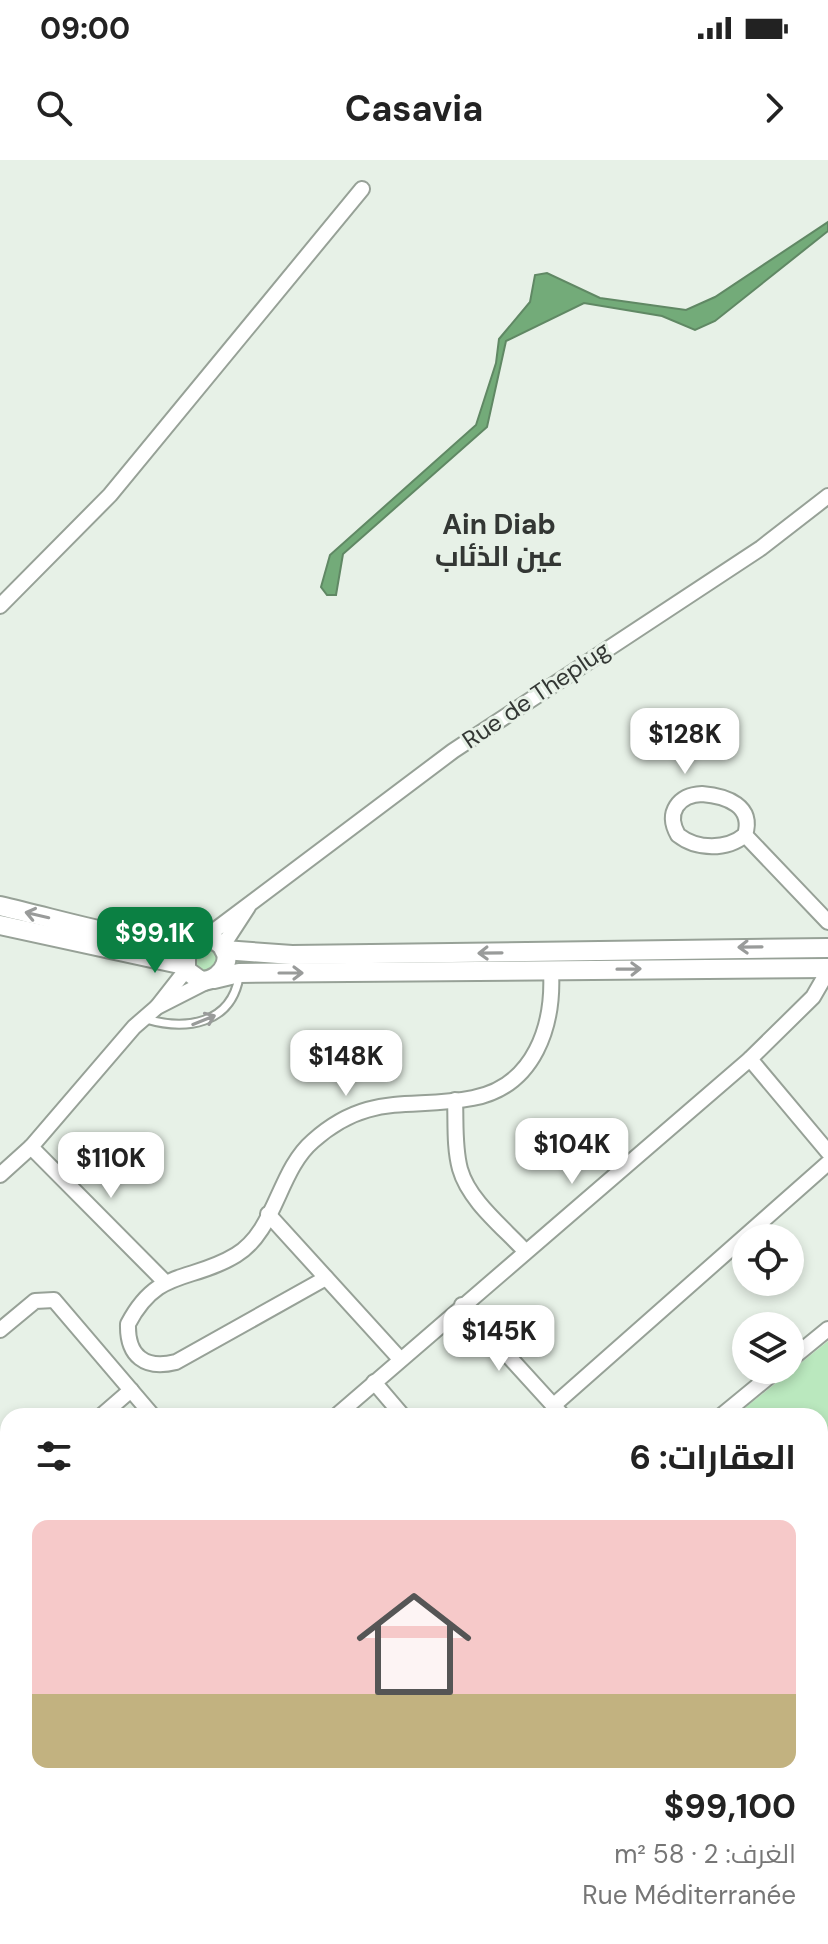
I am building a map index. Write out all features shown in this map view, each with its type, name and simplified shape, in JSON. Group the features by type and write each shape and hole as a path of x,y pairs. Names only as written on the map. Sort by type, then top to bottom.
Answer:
{"street":[{"path":"1,603 110,495 362,189"},
{"name":"Rue de Theplug","path":"199,940 453,751 761,548 828,496"},
{"path":"691,795 731,800 745,812 748,825 745,835 730,844 690,842 675,829 674,809 691,795"},
{"path":"745,835 828,922"},
{"path":"0,925 185,968 195,979 211,980 226,966 223,949 250,903"},
{"path":"0,906 158,942 199,940 223,949 306,955 828,948"},
{"path":"157,1007 185,968 186,951 199,940"},
{"path":"0,1175 31,1147 157,1007 211,980 239,973 828,970 813,997 750,1059 345,1408"},
{"path":"326,1278 239,1330 189,1356 161,1366 146,1364 137,1358 127,1338 128,1324 135,1312 164,1281 236,1255 249,1245 295,1158 315,1139 362,1111 399,1102 455,1100 490,1093 528,1064 550,1018 551,971"},
{"path":"750,1059 828,1152"},
{"path":"455,1100 459,1168 465,1182 478,1201 525,1251"},
{"path":"31,1147 164,1281"},
{"path":"562,1408 828,1163"},
{"path":"268,1214 400,1359"},
{"path":"0,1330 35,1301 49,1297 59,1303 146,1408"},
{"path":"462,1305 556,1408"},
{"path":"804,1349 828,1329"},
{"path":"374,1382 396,1408"},
{"path":"731,1408 760,1384"},
{"path":"110,1408 131,1390"}],"lane":[{"path":"144,1018 187,1026 208,1020 231,1001 239,973"}],"shaded area":[{"path":"828,222 828,231 715,321 695,330 662,316 584,303 506,341 487,427 343,554 336,595 327,595 321,587 330,555 476,425 496,363 499,339 530,302 535,275 547,273 600,298 686,310 715,297"},
{"path":"199,947 209,947 216,954 216,964 209,971 199,971 192,964 192,954"},
{"path":"828,1341 828,1408 745,1408 775,1384 804,1384 804,1360"}],"district":[{"name":"Ain Diab عين الذئاب","path":"499,540"}]}
